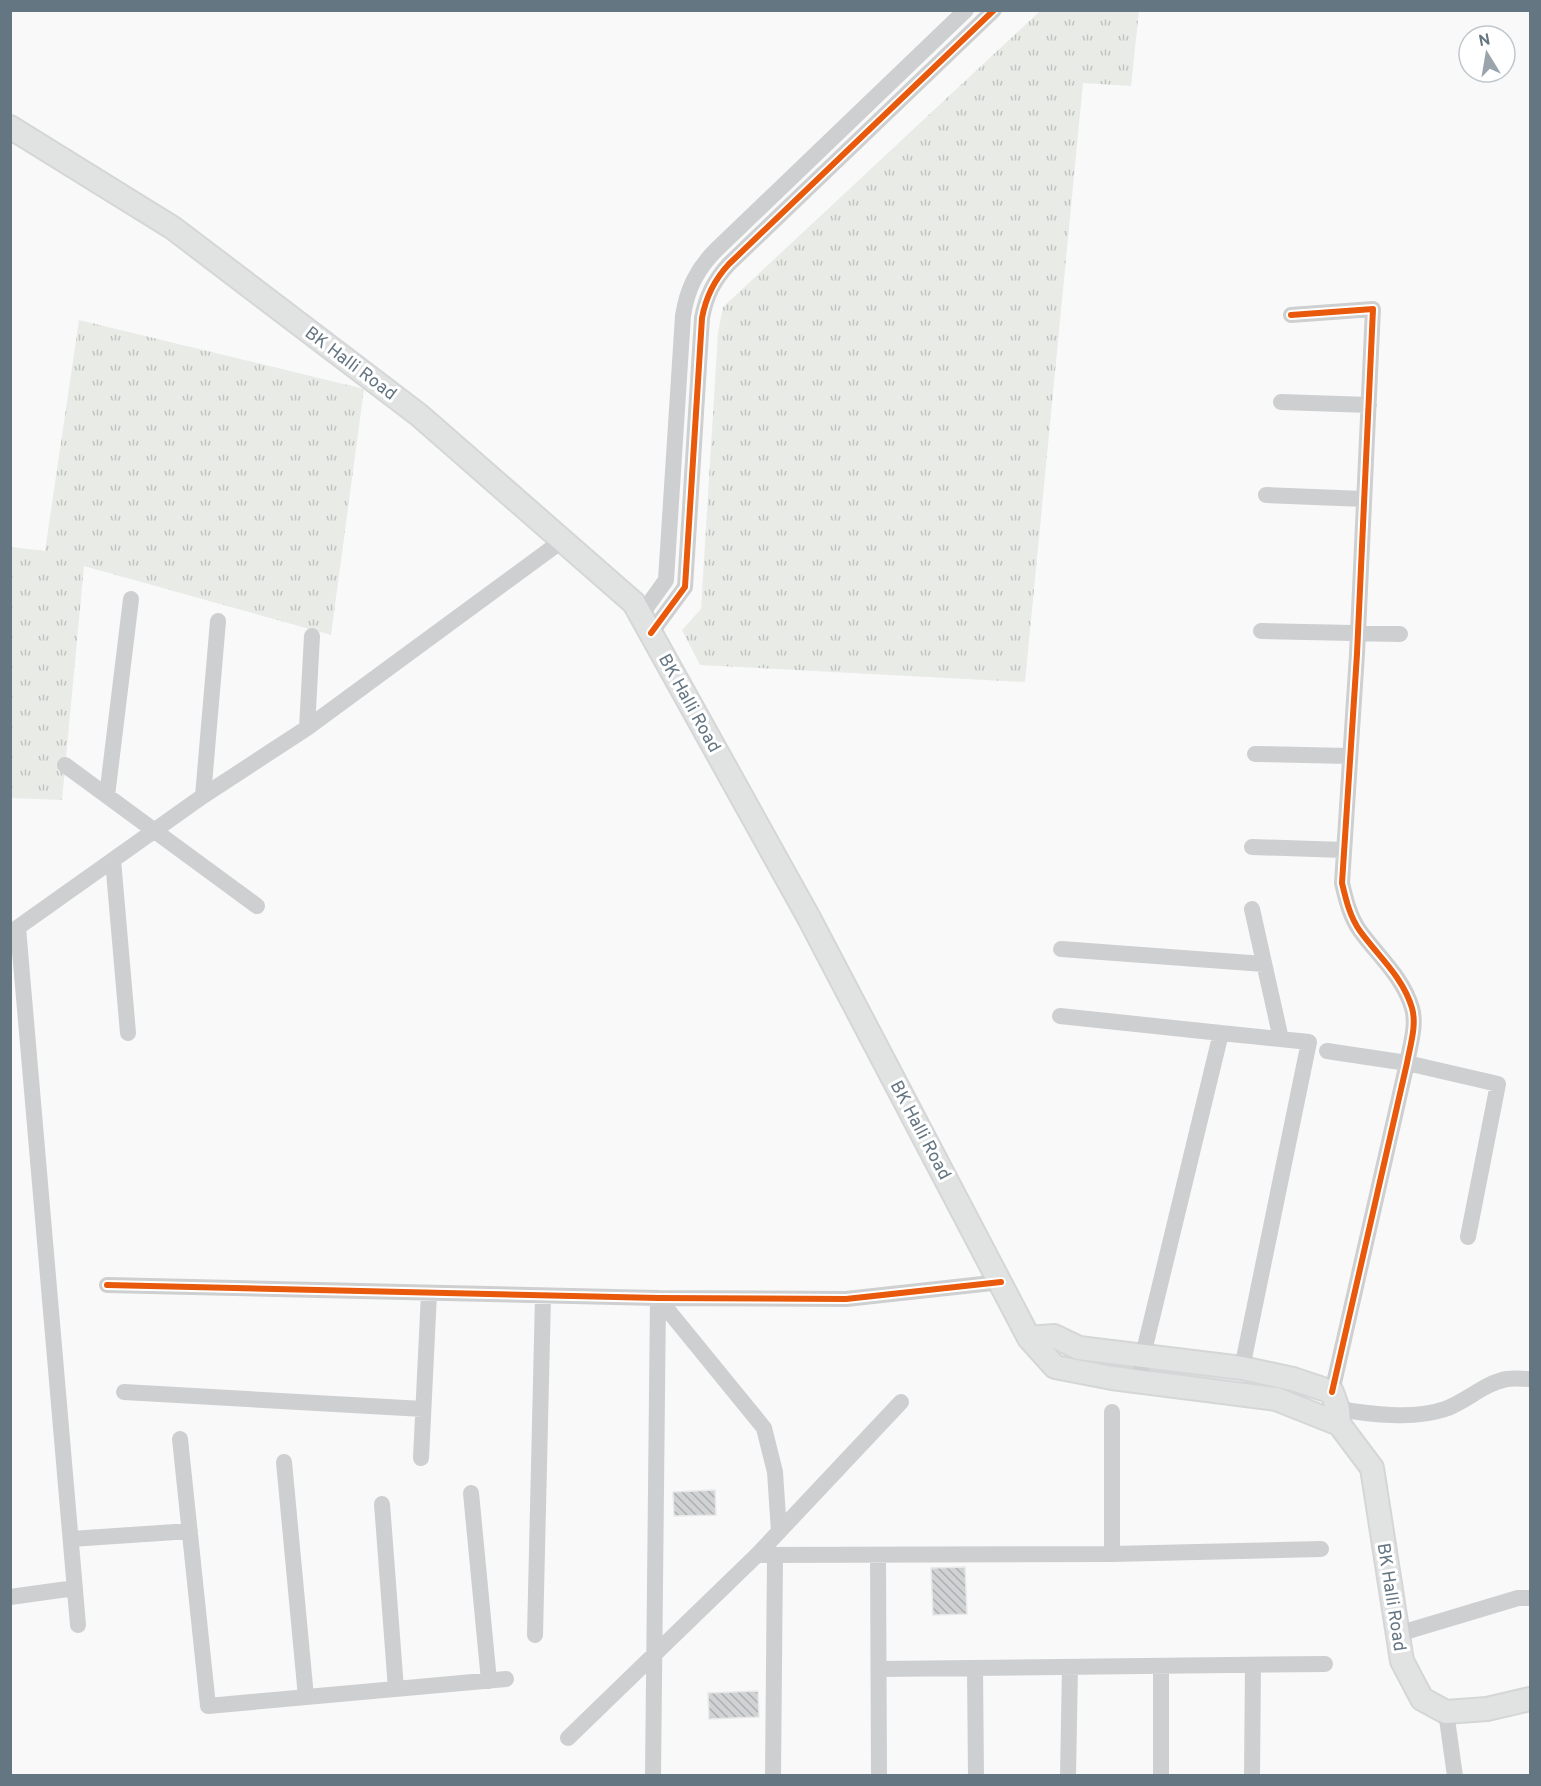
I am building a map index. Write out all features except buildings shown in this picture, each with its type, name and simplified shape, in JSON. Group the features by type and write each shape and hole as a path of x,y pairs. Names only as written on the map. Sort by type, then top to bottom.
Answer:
{"main road":[{"name":"BK Halli Road","path":"10,127 173,228 420,415 634,603 809,918 1029,1338 1055,1367 1112,1378 1336,1409 1372,1468 1402,1661 1422,1699 1446,1712"},
{"path":"1029,1338 1054,1336 1079,1348 1242,1368 1293,1379 1336,1409"},
{"path":"1446,1712 1487,1709 1530,1700"}],"street":[{"path":"646,624 666,580 683,315 690,286 697,273 716,250 966,10"},
{"path":"646,624 685,587 702,318 706,299 714,282 729,264 994,10"},
{"path":"1291,315 1373,309 1358,631 1342,883 1350,914 1358,929 1396,974 1412,1009 1413,1026 1336,1409 1371,1414 1410,1414 1444,1409 1486,1387 1507,1379 1530,1379"},
{"path":"1281,402 1369,405"},
{"path":"1266,495 1364,499"},
{"path":"78,1625 14,931 203,796 307,728 563,540"},
{"path":"107,796 130,599"},
{"path":"203,796 218,621"},
{"path":"1261,631 1400,633"},
{"path":"307,728 312,636"},
{"path":"1255,754 1350,756"},
{"path":"65,765 257,906"},
{"path":"1251,846 1344,850"},
{"path":"113,860 128,1033"},
{"path":"1252,909 1281,1039"},
{"path":"1061,949 1264,964"},
{"path":"1060,1016 1309,1042 1242,1368"},
{"path":"1139,1381 1143,1355 1221,1033"},
{"path":"1327,1051 1407,1064 1498,1084 1468,1237"},
{"path":"107,1285 543,1296 846,1299 1001,1282"},
{"path":"421,1458 429,1293"},
{"path":"535,1635 543,1296"},
{"path":"658,1298 764,1428 775,1472 779,1532"},
{"path":"653,1776 658,1298"},
{"path":"124,1392 423,1409"},
{"path":"568,1738 757,1556 901,1402"},
{"path":"1112,1412 1112,1554"},
{"path":"180,1439 208,1706 506,1679"},
{"path":"284,1462 306,1697"},
{"path":"471,1493 489,1681"},
{"path":"382,1504 396,1689"},
{"path":"71,1539 190,1531"},
{"path":"757,1556 1112,1554 1321,1549"},
{"path":"773,1776 775,1555"},
{"path":"878,1555 879,1776"},
{"path":"10,1597 75,1588"},
{"path":"1398,1634 1518,1598 1530,1598"},
{"path":"879,1669 1325,1664"},
{"path":"1252,1776 1253,1665"},
{"path":"1161,1666 1161,1776"},
{"path":"1068,1776 1070,1667"},
{"path":"975,1668 976,1776"},
{"path":"1446,1712 1455,1776"}],"green space":[{"path":"1040,11 1139,11 1131,86 1083,83 1025,682 700,665 682,630 701,609 718,333 723,307"},
{"path":"79,320 364,389 331,635 84,566 62,800 11,798 11,547 45,551"}],"cycle path":[{"path":"651,633 685,587 702,318 711,289 729,264 994,10"},
{"path":"1291,315 1373,309 1357,654 1342,883 1354,920 1403,986 1412,1008 1414,1021 1407,1063 1332,1392"},
{"path":"107,1285 658,1298 846,1299 1001,1282"}]}
